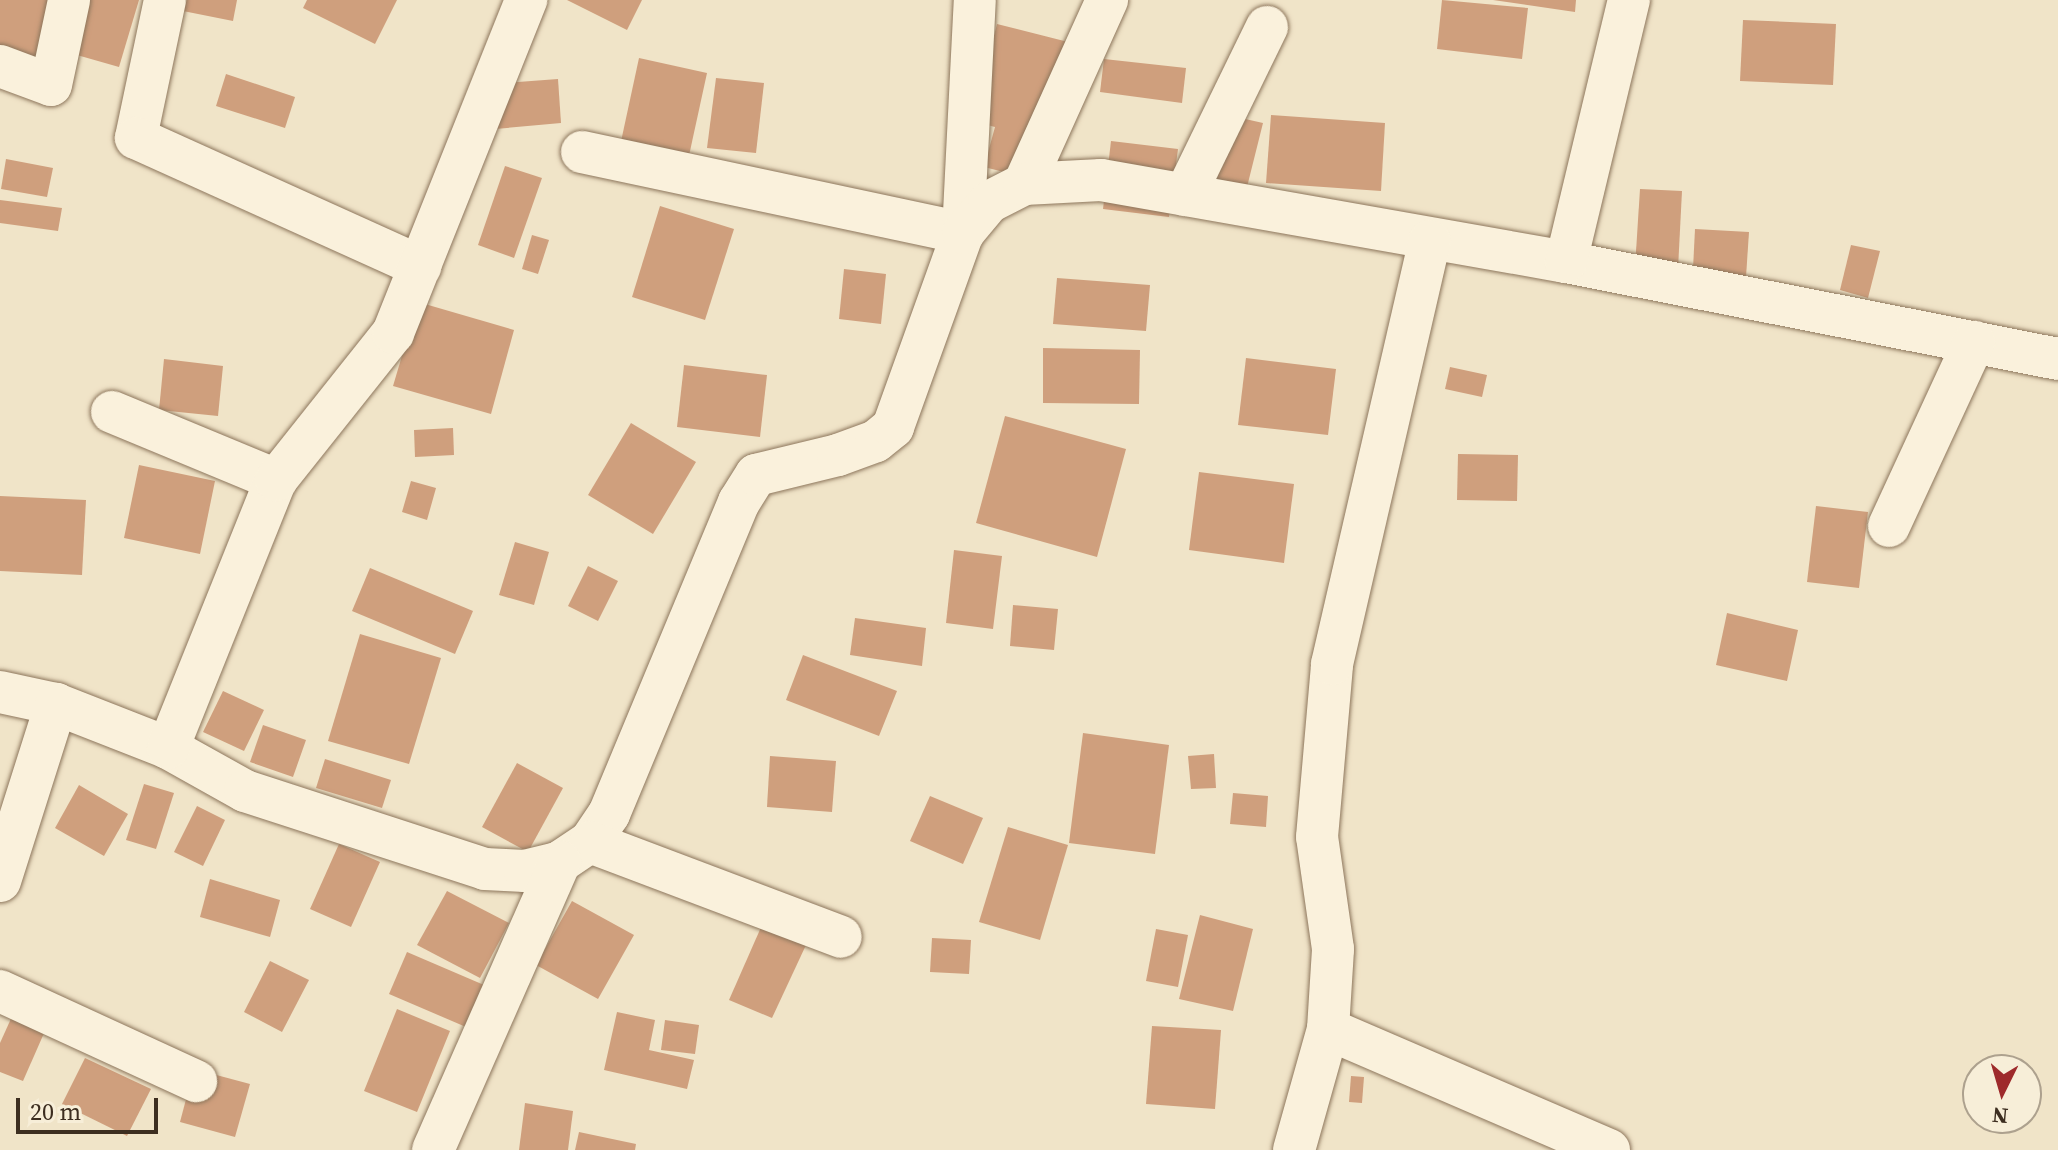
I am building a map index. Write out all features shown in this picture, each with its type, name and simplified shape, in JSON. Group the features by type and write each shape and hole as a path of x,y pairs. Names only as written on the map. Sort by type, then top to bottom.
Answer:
{"street":[{"path":"0,66 51,85 69,0"},
{"path":"165,0 136,138 420,266"},
{"path":"168,748 276,480 393,333 526,0"},
{"path":"433,1150 575,852 609,814 739,502 756,475 838,455 876,441 893,427 963,233 975,0"},
{"path":"1024,184 1107,0"},
{"path":"1566,262 1629,0"},
{"path":"1185,195 1267,27"},
{"path":"582,152 963,233"},
{"path":"963,233 989,202 1024,184 1101,180 1430,241 1566,262 2058,359"},
{"path":"1294,1150 1328,1029 1333,949 1317,837 1332,664 1430,241"},
{"path":"1889,526 1974,342"},
{"path":"112,412 276,480"},
{"path":"0,692 56,704 168,748 245,791 485,869 525,871 575,852 841,937"},
{"path":"0,881 56,704"},
{"path":"0,991 196,1081"},
{"path":"1328,1029 1609,1150"}],"building":[{"path":"0,0 54,0 36,58 0,48"},
{"path":"85,0 139,0 119,67 70,53"},
{"path":"185,0 237,0 233,21 183,11"},
{"path":"307,0 397,0 375,44 303,8"},
{"path":"567,0 642,0 627,30"},
{"path":"1442,0 1528,8 1522,59 1437,49"},
{"path":"1493,0 1576,0 1575,12"},
{"path":"1743,20 1836,24 1833,85 1740,81"},
{"path":"997,24 1076,44 1040,181 984,167 995,127 972,121"},
{"path":"639,58 707,73 685,174 617,160"},
{"path":"1104,59 1186,68 1182,103 1100,92"},
{"path":"226,74 295,97 285,128 216,106"},
{"path":"716,78 764,83 756,153 707,148"},
{"path":"558,79 561,123 495,129 491,84"},
{"path":"1271,115 1385,123 1381,191 1266,183"},
{"path":"1232,116 1263,123 1247,187 1217,180"},
{"path":"1111,141 1178,149 1169,217 1103,209"},
{"path":"6,159 53,168 47,197 1,189"},
{"path":"505,166 542,178 514,258 478,245"},
{"path":"1640,189 1682,191 1678,269 1635,267"},
{"path":"0,200 62,208 58,231 0,223"},
{"path":"660,206 734,229 705,320 632,297"},
{"path":"1695,229 1749,232 1745,292 1692,289"},
{"path":"532,235 549,240 538,274 522,269"},
{"path":"1851,245 1880,251 1868,298 1840,290"},
{"path":"844,269 886,274 881,324 839,319"},
{"path":"1057,278 1150,285 1146,331 1053,324"},
{"path":"418,302 514,330 491,414 393,386"},
{"path":"1043,348 1140,350 1139,404 1043,403"},
{"path":"1246,358 1336,369 1328,435 1238,425"},
{"path":"164,359 223,366 218,416 159,410"},
{"path":"684,365 767,375 760,437 677,427"},
{"path":"1450,367 1487,375 1482,397 1445,389"},
{"path":"1005,416 1126,449 1097,557 976,523"},
{"path":"631,423 696,462 653,534 588,495"},
{"path":"453,428 454,455 415,457 414,430"},
{"path":"1458,454 1518,455 1517,501 1457,500"},
{"path":"139,465 215,481 200,554 124,538"},
{"path":"1199,472 1294,484 1284,563 1189,550"},
{"path":"411,481 436,488 427,520 402,512"},
{"path":"0,496 86,500 82,575 0,571"},
{"path":"1816,506 1868,512 1859,588 1807,582"},
{"path":"515,542 549,552 534,605 499,595"},
{"path":"954,550 1002,556 993,629 946,623"},
{"path":"588,566 618,581 598,621 568,606"},
{"path":"370,568 473,611 455,654 352,611"},
{"path":"1013,605 1058,609 1054,650 1010,646"},
{"path":"1727,613 1798,630 1787,681 1716,665"},
{"path":"855,618 926,628 922,666 850,655"},
{"path":"360,634 441,658 409,764 328,741"},
{"path":"803,655 897,691 879,736 786,700"},
{"path":"223,691 264,710 244,751 203,732"},
{"path":"263,725 306,740 293,777 250,762"},
{"path":"1083,733 1169,745 1155,854 1069,843"},
{"path":"1214,754 1216,788 1191,789 1188,756"},
{"path":"770,756 836,761 832,812 767,807"},
{"path":"325,759 391,780 382,808 316,788"},
{"path":"517,763 563,788 528,852 482,827"},
{"path":"144,784 174,793 156,849 126,840"},
{"path":"79,785 128,814 104,856 55,828"},
{"path":"1233,793 1268,796 1266,827 1230,824"},
{"path":"930,796 983,818 963,864 910,841"},
{"path":"197,806 225,820 203,866 174,852"},
{"path":"1008,827 1068,845 1040,940 979,922"},
{"path":"339,844 380,862 351,927 310,909"},
{"path":"210,879 280,900 270,937 200,917"},
{"path":"447,891 509,923 480,978 417,945"},
{"path":"572,901 634,935 598,999 536,965"},
{"path":"1200,915 1253,929 1233,1011 1179,999"},
{"path":"762,925 806,945 772,1018 729,1000"},
{"path":"1156,929 1188,935 1178,987 1146,981"},
{"path":"932,938 971,940 969,974 930,972"},
{"path":"407,952 484,985 466,1027 389,994"},
{"path":"270,961 309,980 282,1032 244,1012"},
{"path":"19,1001 52,1015 23,1081 0,1072 0,1043"},
{"path":"397,1009 450,1031 417,1112 364,1091"},
{"path":"617,1012 655,1020 649,1050 694,1060 687,1089 604,1070"},
{"path":"665,1020 699,1025 695,1054 661,1050"},
{"path":"1152,1026 1221,1030 1215,1109 1146,1104"},
{"path":"85,1058 151,1089 127,1136 62,1104"},
{"path":"194,1069 250,1084 235,1137 180,1122"},
{"path":"1351,1076 1364,1077 1362,1103 1349,1102"},
{"path":"525,1103 573,1111 568,1150 519,1150"},
{"path":"579,1132 636,1144 635,1150 575,1150"}]}
